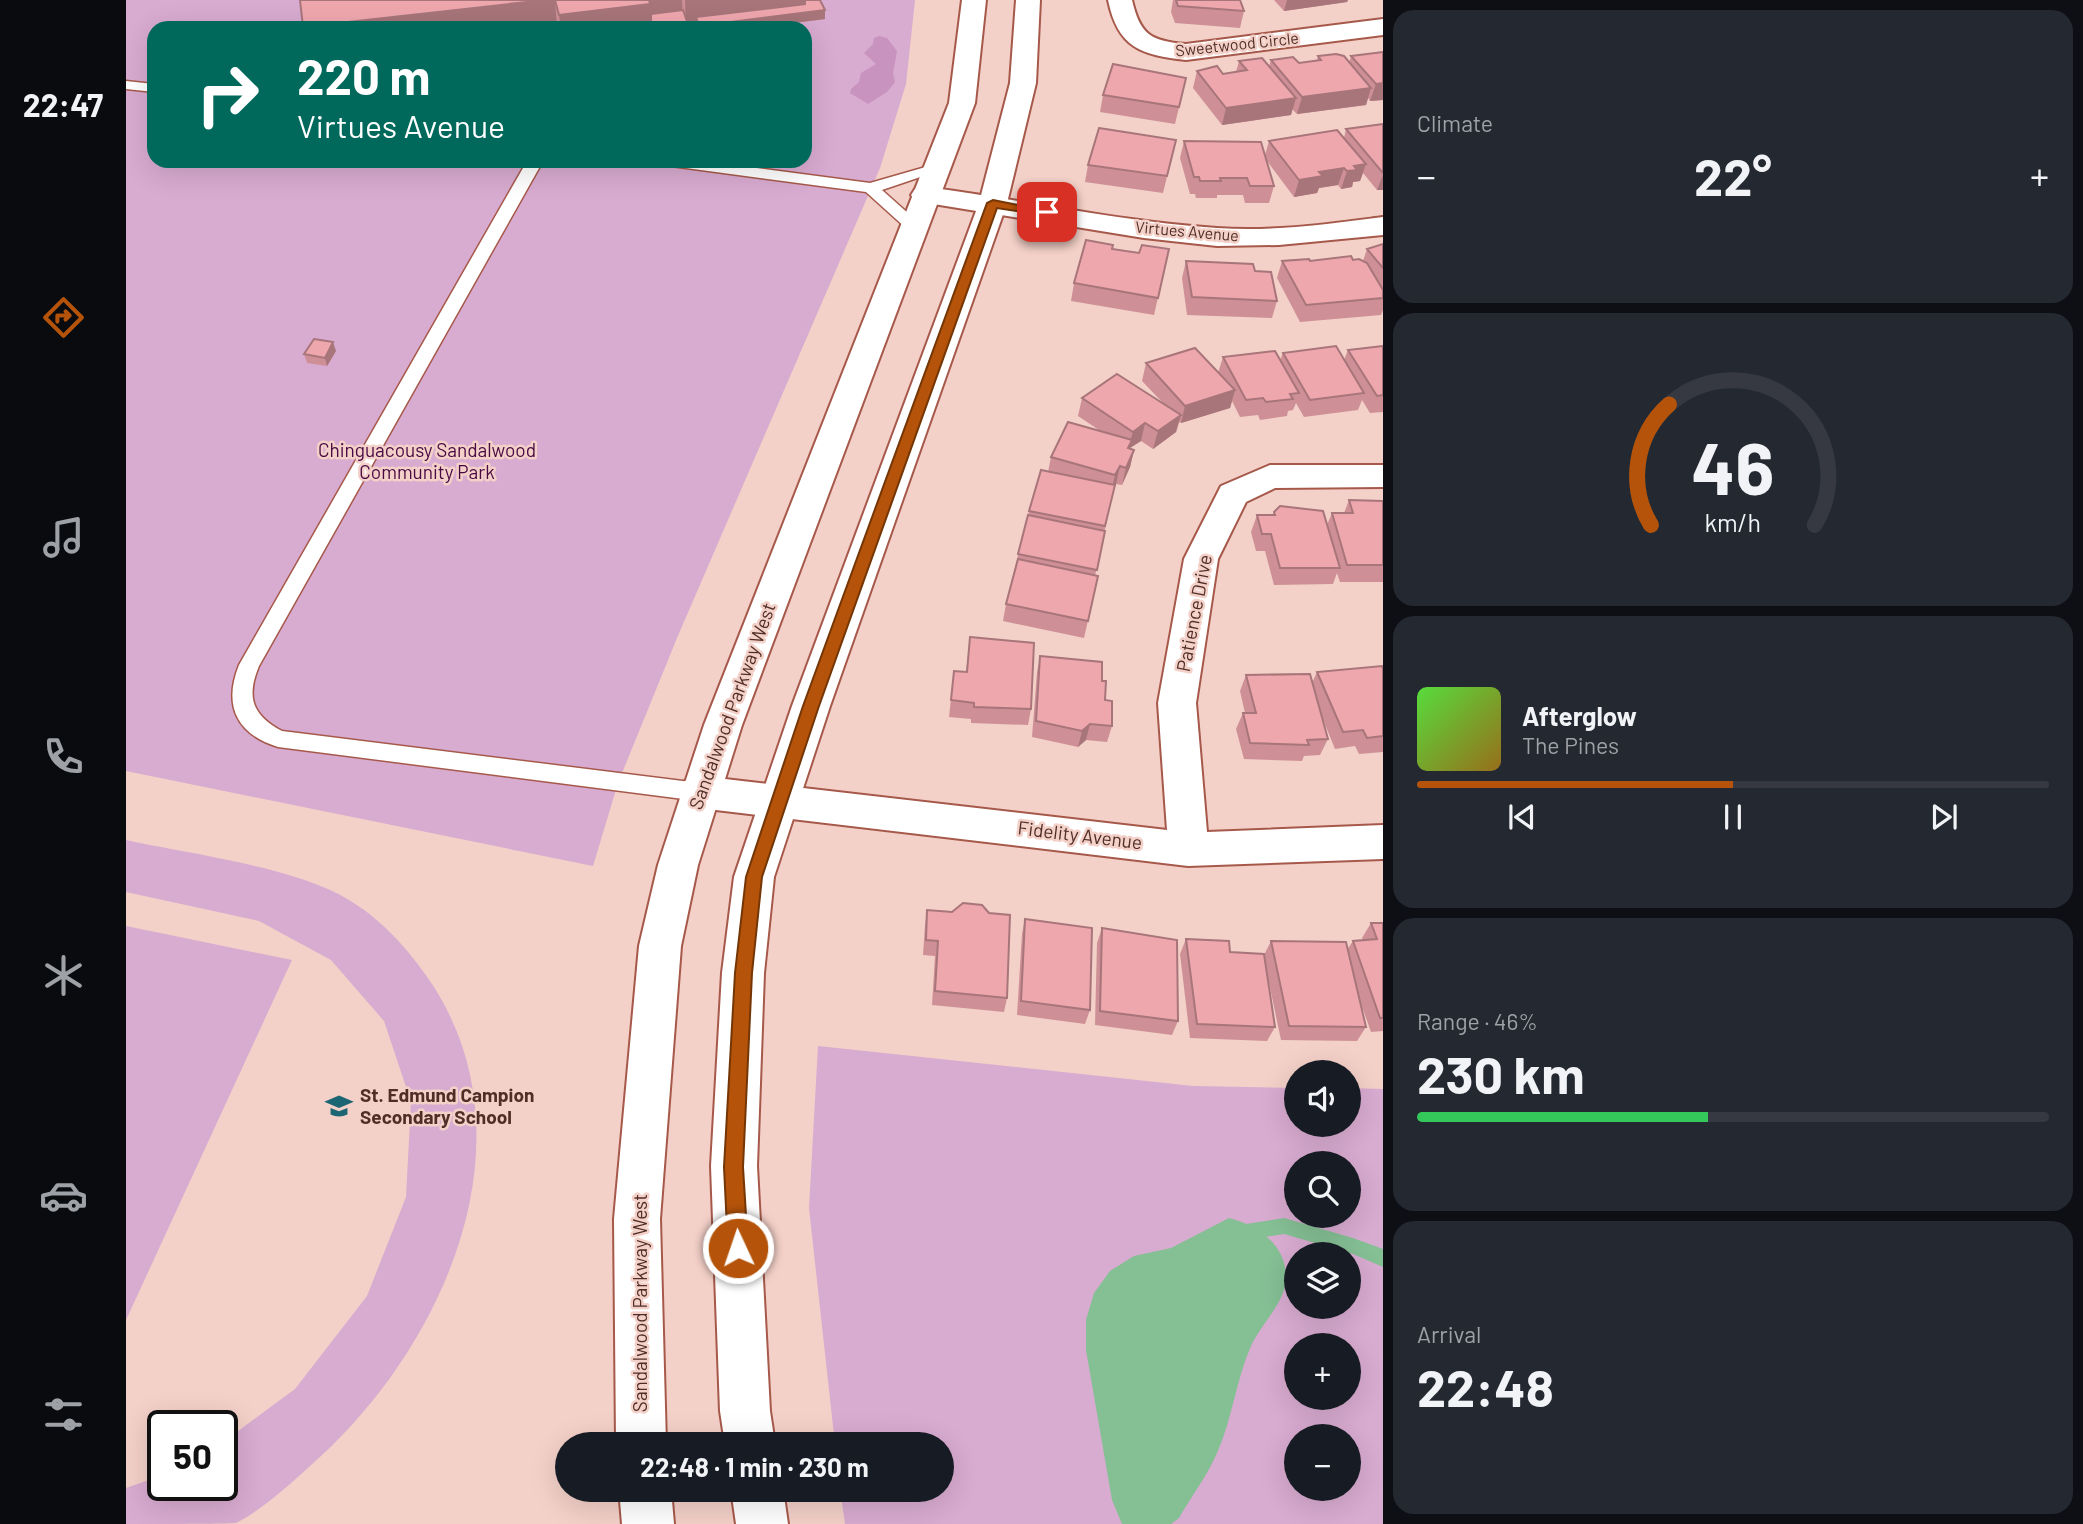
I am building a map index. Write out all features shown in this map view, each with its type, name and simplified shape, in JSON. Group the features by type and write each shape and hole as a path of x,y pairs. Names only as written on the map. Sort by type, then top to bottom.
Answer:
{"main road":[{"name":"Sandalwood Parkway West","path":"641,1432 637,1219 660,946 678,865 699,792 962,103 974,0"},
{"path":"749,1432 734,1167 743,973 754,877 778,799 993,203 1023,82 1028,0"},
{"name":"Sweetwood Circle","path":"1120,0 1123,20 1133,38 1159,50 1186,52 1383,27"},
{"name":"Virtues Avenue","path":"925,197 993,203 1153,231 1221,237 1341,232 1383,226"},
{"name":"Patience Drive","path":"1188,849 1177,703 1200,559 1233,494 1270,477 1383,476"},
{"path":"699,792 778,799"},
{"name":"Fidelity Avenue","path":"778,799 1188,849 1383,842"},
{"path":"646,1502 648,1524"},
{"path":"759,1502 762,1524"}],"lane":[{"path":"126,85 147,87"},
{"path":"531,168 249,665 241,683 240,700 246,716 259,730 278,738 699,792"},
{"path":"738,168 925,197"},
{"path":"872,188 925,197"}],"green space":[{"name":"Chinguacousy Sandalwood Community Park","path":"126,0 915,0 906,84 880,168 677,638 618,783 593,866 126,771"},
{"path":"126,840 272,870 327,889 349,900 372,916 404,947 430,981 461,1043 475,1109 474,1175 460,1241 434,1305 399,1365 357,1419 284,1489 236,1523 126,1524 126,1488 147,1481 147,1501 238,1501 238,1431 295,1389 367,1296 406,1197 411,1102 384,1021 331,960 259,921 126,892"},
{"path":"126,926 292,960 126,1320"},
{"path":"818,1046 1193,1086 1284,1088 1284,1137 1361,1137 1361,1088 1383,1089 1383,1524 845,1524 842,1502 954,1502 954,1432 834,1432 809,1208"}],"shaded area":[{"path":"874,38 887,38 897,51 893,73 895,82 887,92 868,104 850,93 859,82 861,73 876,64 864,53 873,44"},
{"path":"1229,1218 1240,1221 1260,1232 1276,1247 1284,1264 1284,1289 1277,1306 1251,1346 1217,1453 1179,1518 1171,1524 1122,1524 1112,1500 1086,1350 1086,1320 1094,1293 1110,1271 1134,1256 1171,1248"}],"building":[{"path":"300,0 545,0 357,21 302,21"},
{"path":"555,0 649,0 650,4 559,15"},
{"path":"805,0 820,0 825,10 738,21 697,21 696,17 805,4"},
{"path":"1176,0 1240,0 1244,11 1178,6"},
{"path":"683,10 687,21 651,21 651,14"},
{"path":"1383,52 1383,83 1376,84 1351,56"},
{"path":"1318,56 1344,56 1371,88 1302,97 1271,60 1293,57 1299,63 1321,60"},
{"path":"1262,58 1296,98 1226,108 1197,71 1217,66 1223,74 1247,70 1239,61"},
{"path":"1113,64 1186,78 1179,107 1103,95"},
{"path":"1383,124 1383,173 1346,129"},
{"path":"1099,128 1176,140 1167,176 1088,165"},
{"path":"1337,130 1366,164 1354,166 1357,170 1347,171 1344,168 1319,172 1323,176 1299,180 1269,141"},
{"path":"1184,141 1261,142 1274,186 1250,186 1247,178 1200,181 1199,177 1194,177"},
{"path":"1086,240 1113,245 1112,249 1139,253 1142,245 1169,249 1158,298 1074,283"},
{"path":"1383,244 1383,268 1367,249"},
{"path":"1351,256 1353,260 1359,259 1367,263 1383,290 1383,298 1306,305 1282,261 1310,261"},
{"path":"1186,261 1253,264 1255,271 1271,272 1277,301 1192,297"},
{"path":"314,339 333,342 325,358 304,354"},
{"path":"1336,346 1364,393 1310,400 1283,353"},
{"path":"1383,346 1383,395 1377,396 1348,350"},
{"path":"1195,348 1235,390 1185,406 1146,363"},
{"path":"1275,351 1299,393 1290,394 1293,399 1266,402 1263,398 1246,400 1223,357"},
{"path":"1117,374 1181,415 1158,431 1145,423 1133,432 1082,398"},
{"path":"1068,422 1132,440 1128,448 1134,450 1126,468 1120,466 1115,475 1051,457"},
{"path":"1041,470 1115,485 1105,526 1029,511"},
{"path":"1349,500 1383,501 1383,565 1347,565 1332,513 1353,513"},
{"path":"1280,506 1323,511 1340,568 1280,568 1271,534 1262,534 1257,515 1275,515 1274,512"},
{"path":"1028,515 1105,531 1097,570 1018,554"},
{"path":"1018,559 1098,576 1088,621 1006,604"},
{"path":"970,637 1034,643 1031,709 974,707 974,703 951,700 954,671 967,672"},
{"path":"1040,656 1102,662 1102,681 1106,681 1105,700 1112,701 1112,726 1090,724 1082,731 1036,721"},
{"path":"1382,666 1383,736 1367,738 1363,730 1343,732 1317,672"},
{"path":"1310,674 1328,739 1307,740 1309,745 1250,743 1243,713 1256,713 1246,675"},
{"path":"963,903 982,905 989,913 1010,915 1007,998 935,991 938,941 926,940 927,910 952,912"},
{"path":"1025,919 1092,928 1090,1010 1021,1001"},
{"path":"1371,923 1383,923 1383,1018 1380,1018 1353,941 1377,939"},
{"path":"1102,928 1177,940 1178,1021 1100,1011"},
{"path":"1186,939 1229,941 1230,952 1264,954 1275,1027 1197,1024"},
{"path":"1271,941 1346,942 1366,1027 1289,1026"}],"waterway":[{"path":"1248,1240 1252,1230 1284,1226 1353,1246 1383,1258"}],"place":[{"name":"St. Edmund Campion Secondary School","path":"339,1106"}],"route":[{"path":"738,1248 734,1167 743,973 754,877 778,799 993,203 1047,212"}]}
